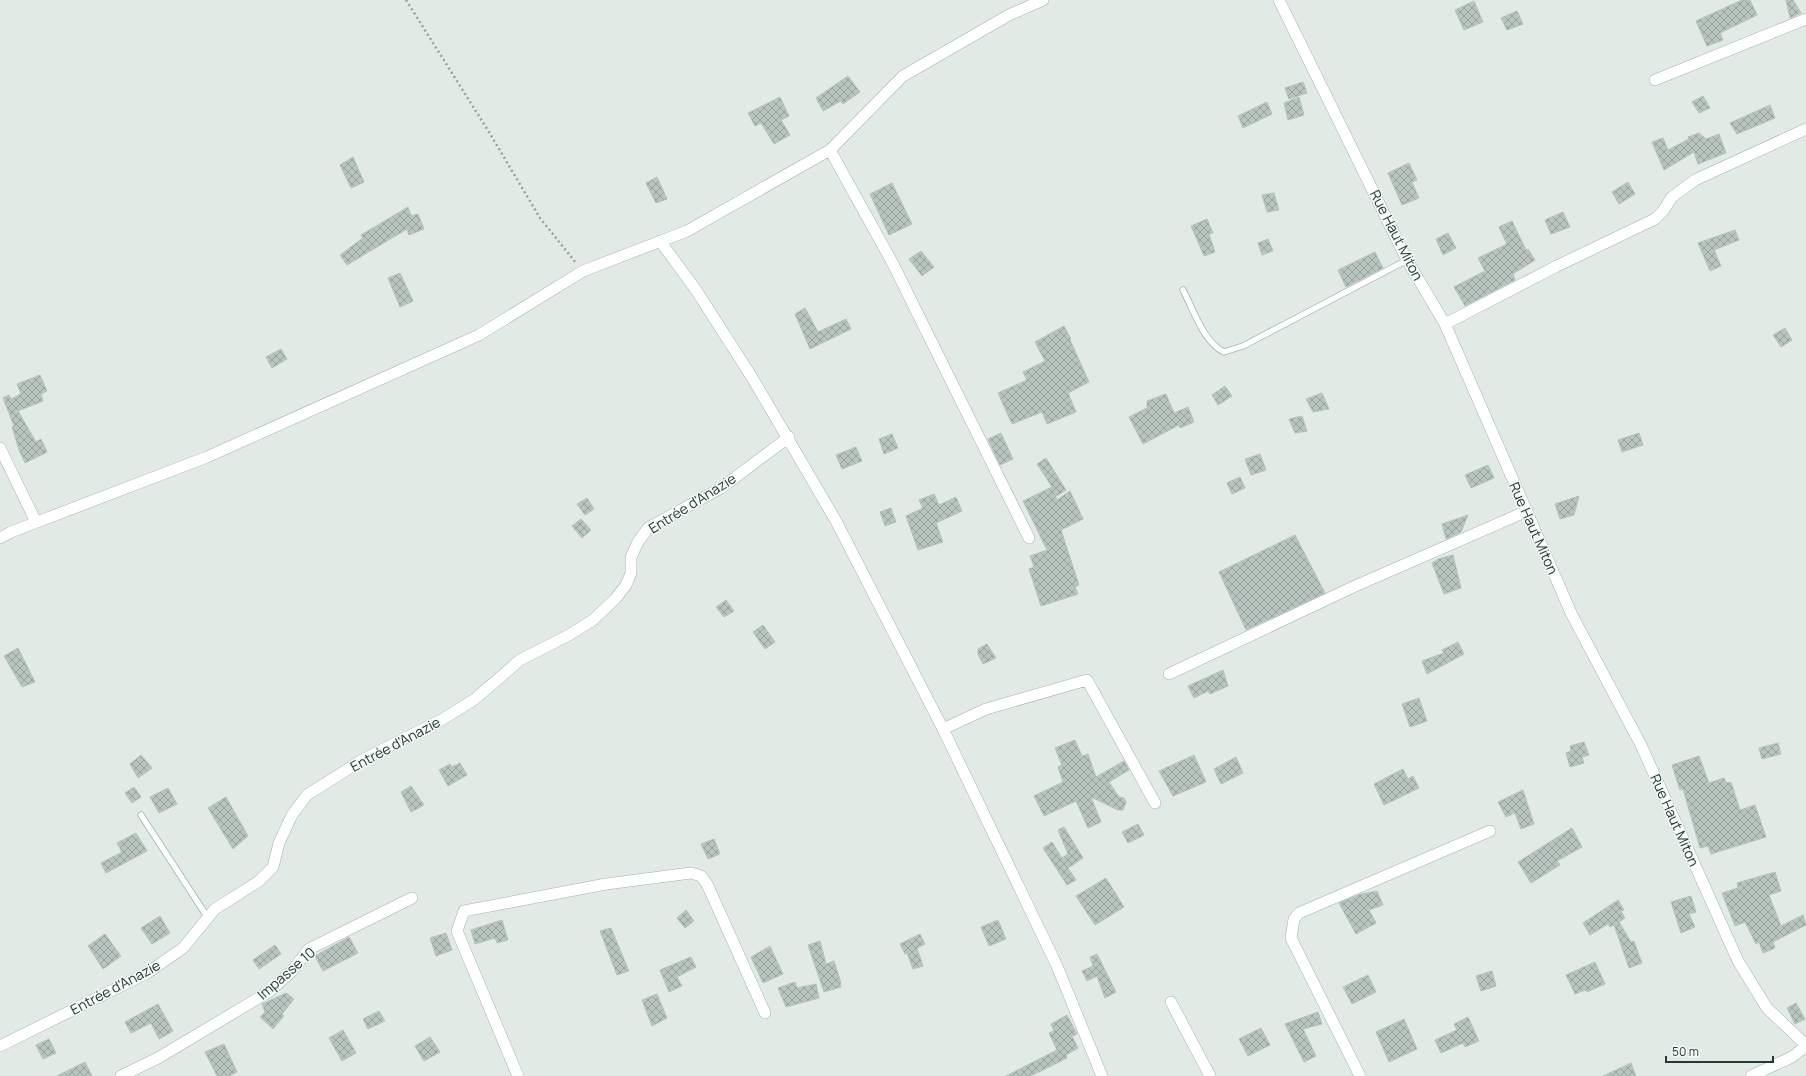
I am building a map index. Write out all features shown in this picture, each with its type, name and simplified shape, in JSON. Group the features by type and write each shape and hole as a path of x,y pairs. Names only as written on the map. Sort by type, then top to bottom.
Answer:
{"street":[{"path":"0,538 10,532 207,456 479,335 583,271 687,231 830,150 903,76 1009,16 1043,0"},
{"name":"Rue Haut Miton","path":"1279,0 1407,260 1445,324 1572,615 1640,745 1738,961 1766,1008 1806,1045"},
{"path":"1656,80 1806,19"},
{"path":"1445,324 1557,266 1655,219 1663,212 1672,197 1695,180 1806,129"},
{"path":"830,150 892,262 1029,538"},
{"path":"660,241 696,290 789,438 836,521 943,729 1057,966 1102,1076"},
{"name":"Entrée d'Anazie","path":"0,1046 147,973 183,948 215,909 259,881 273,867 279,843 289,822 307,795 362,760 443,719 475,700 520,660 569,635 593,620 616,598 626,585 631,573 631,557 638,542 648,528 721,488 789,438"},
{"path":"0,448 36,522"},
{"path":"1169,674 1353,587 1527,511"},
{"path":"943,729 986,709 1087,680 1155,803"},
{"path":"1360,1076 1291,938 1294,919 1299,913 1490,831"},
{"path":"518,1076 457,931 464,911 606,884 690,873 701,876 707,884 765,1013"},
{"name":"Impasse 10","path":"121,1076 158,1058 270,991 291,972 309,949 412,898"},
{"path":"1171,1002 1210,1076"},
{"path":"1751,1076 1792,1057 1806,1045"}],"lane":[{"path":"1183,290 1209,340 1216,348 1224,352 1243,346 1407,260"},
{"path":"141,815 208,918"}],"path":[{"path":"406,0 489,132 540,218 583,271"}],"building":[{"path":"1742,0 1750,0 1757,15 1720,33 1723,40 1707,46 1696,21"},
{"path":"1786,0 1793,0 1801,13 1790,18"},
{"path":"1474,1 1483,22 1464,30 1455,10"},
{"path":"1517,11 1523,24 1507,30 1501,18"},
{"path":"848,76 860,92 843,104 841,101 823,111 816,98"},
{"path":"1303,82 1307,93 1289,99 1285,88"},
{"path":"1703,96 1710,108 1699,113 1692,102"},
{"path":"780,97 789,116 781,120 790,135 774,144 761,123 755,126 748,113"},
{"path":"1299,97 1304,115 1288,120 1284,103"},
{"path":"1267,102 1272,114 1243,128 1238,116"},
{"path":"1770,105 1775,118 1737,134 1730,123"},
{"path":"1699,133 1706,139 1719,134 1726,153 1698,164 1694,152 1664,170 1652,142 1663,138 1668,150 1689,139 1688,137"},
{"path":"353,157 364,182 351,188 340,165"},
{"path":"1409,163 1417,180 1412,182 1419,198 1402,205 1388,173"},
{"path":"657,177 667,199 656,203 646,183"},
{"path":"1628,182 1635,194 1619,204 1612,192"},
{"path":"892,183 912,224 889,235 870,194"},
{"path":"1274,193 1279,210 1267,212 1262,195"},
{"path":"408,207 411,216 418,214 424,229 409,235 407,229 347,265 340,255 363,238 361,235"},
{"path":"1563,212 1570,227 1551,234 1545,220"},
{"path":"1207,219 1213,233 1209,234 1215,252 1204,256 1191,226"},
{"path":"1512,221 1526,250 1528,249 1535,260 1513,274 1515,280 1465,306 1454,287 1485,271 1478,258 1507,244 1499,227"},
{"path":"1735,230 1739,240 1714,250 1721,266 1710,271 1698,243"},
{"path":"1448,233 1456,248 1443,255 1436,239"},
{"path":"1268,239 1273,251 1262,255 1258,243"},
{"path":"921,251 934,267 922,276 909,259"},
{"path":"1375,252 1383,268 1346,287 1338,270"},
{"path":"400,273 413,301 400,307 388,278"},
{"path":"805,308 818,332 846,319 851,329 810,349 795,314"},
{"path":"1064,326 1089,382 1068,393 1076,412 1047,424 1042,412 1012,424 998,393 1027,380 1023,372 1045,361 1035,342"},
{"path":"1785,328 1792,340 1781,347 1773,335"},
{"path":"281,349 287,359 272,368 266,357"},
{"path":"40,375 47,391 41,394 43,401 18,411 36,442 41,439 47,452 25,463 19,450 12,427 14,426 3,398 9,395 11,399 21,394 17,384"},
{"path":"1225,386 1232,396 1218,405 1212,395"},
{"path":"1322,393 1329,409 1313,412 1306,399"},
{"path":"1166,394 1174,413 1188,407 1194,422 1180,428 1179,425 1143,444 1129,417 1147,408 1147,401"},
{"path":"1302,416 1307,431 1295,433 1289,419"},
{"path":"1001,433 1013,459 1000,465 988,439"},
{"path":"1639,433 1643,445 1622,452 1618,440"},
{"path":"892,434 898,448 884,454 879,439"},
{"path":"856,447 862,461 842,469 836,455"},
{"path":"1260,454 1266,470 1251,475 1245,459"},
{"path":"1046,458 1066,490 1057,496 1053,489 1057,500 1070,491 1083,519 1061,530 1079,585 1075,587 1078,594 1041,606 1029,569 1034,567 1030,556 1047,550 1023,501 1052,487 1037,464"},
{"path":"1488,465 1494,478 1471,488 1465,475"},
{"path":"1240,477 1245,488 1232,494 1227,483"},
{"path":"934,494 939,505 956,497 962,511 936,523 943,542 918,550 906,516 923,508 919,500"},
{"path":"1579,496 1574,515 1560,519 1555,504"},
{"path":"587,498 594,509 585,515 577,504"},
{"path":"891,508 896,522 885,526 880,512"},
{"path":"1468,515 1461,532 1446,539 1442,524"},
{"path":"581,519 591,530 582,538 572,526"},
{"path":"1295,535 1325,593 1246,630 1219,572"},
{"path":"1453,555 1461,588 1444,594 1432,563 1438,559"},
{"path":"726,600 734,611 724,617 716,607"},
{"path":"763,625 775,642 765,649 753,632"},
{"path":"1458,642 1464,654 1427,674 1422,661 1444,653 1442,650"},
{"path":"987,644 996,658 983,664 978,654 978,649"},
{"path":"18,648 35,682 22,687 4,656"},
{"path":"1223,670 1228,686 1210,694 1208,691 1194,698 1188,686"},
{"path":"1419,698 1427,721 1410,727 1402,704"},
{"path":"1075,740 1082,756 1088,754 1096,777 1124,761 1129,770 1109,782 1119,797 1124,798 1126,802 1123,810 1118,810 1091,797 1101,822 1088,828 1076,801 1044,816 1034,796 1063,782 1058,767 1062,765 1055,748"},
{"path":"1584,742 1589,755 1582,757 1584,763 1570,767 1566,753 1571,751 1570,746"},
{"path":"1778,743 1781,754 1762,759 1759,748"},
{"path":"141,755 152,768 138,778 130,764"},
{"path":"1194,755 1206,782 1173,796 1159,771"},
{"path":"1699,756 1709,783 1724,778 1726,783 1731,782 1740,810 1755,805 1766,837 1711,854 1708,846 1700,848 1683,789 1680,790 1672,765"},
{"path":"1236,757 1243,773 1221,784 1214,769"},
{"path":"460,763 467,775 448,786 439,770 450,764 452,767"},
{"path":"1403,769 1408,779 1413,776 1419,788 1384,805 1374,784"},
{"path":"411,786 424,805 411,812 401,792"},
{"path":"134,787 141,797 132,803 125,793"},
{"path":"168,788 177,804 159,813 150,797"},
{"path":"1523,790 1534,824 1521,829 1515,813 1506,817 1498,802"},
{"path":"226,797 248,836 233,849 208,808"},
{"path":"1138,824 1144,835 1128,843 1122,832"},
{"path":"1064,827 1083,858 1068,868 1076,880 1067,885 1043,848 1052,842 1062,858 1068,854 1058,830"},
{"path":"1572,828 1582,847 1557,861 1560,865 1531,883 1518,862"},
{"path":"136,833 147,851 106,873 101,863 122,852 117,843"},
{"path":"714,839 720,854 708,859 701,844"},
{"path":"1775,872 1781,891 1769,895 1781,926 1803,915 1806,925 1773,942 1775,948 1763,953 1759,942 1756,944 1745,922 1735,926 1722,893 1738,888 1737,883"},
{"path":"1106,878 1124,907 1095,925 1076,896"},
{"path":"1377,891 1383,905 1369,910 1376,923 1356,934 1339,903 1361,894"},
{"path":"1691,896 1696,912 1689,914 1695,927 1681,933 1671,902"},
{"path":"1618,900 1624,910 1621,911 1625,918 1619,922 1631,942 1634,941 1642,963 1629,968 1614,925 1610,927 1608,924 1590,935 1583,923"},
{"path":"686,910 694,921 685,928 677,918"},
{"path":"160,916 170,933 152,944 141,928"},
{"path":"502,920 508,940 497,943 495,938 475,944 471,930"},
{"path":"998,920 1006,939 989,946 981,927"},
{"path":"611,928 629,971 617,975 600,931"},
{"path":"446,933 452,950 436,956 430,938"},
{"path":"105,934 121,956 103,969 88,946"},
{"path":"920,934 925,944 917,948 923,966 913,969 907,953 905,954 900,944"},
{"path":"349,937 358,953 323,971 315,956"},
{"path":"820,941 826,964 834,961 841,983 841,987 824,992 808,945"},
{"path":"275,945 281,954 259,969 253,960"},
{"path":"770,946 783,974 763,983 751,957"},
{"path":"1097,954 1116,992 1105,998 1097,976 1087,981 1082,971 1093,966 1090,957"},
{"path":"691,957 696,967 677,977 682,986 669,992 660,970"},
{"path":"1595,962 1605,984 1587,992 1585,990 1575,994 1566,975"},
{"path":"1492,971 1496,986 1481,991 1476,976"},
{"path":"1368,975 1376,992 1352,1004 1343,987"},
{"path":"795,982 797,988 816,984 819,998 786,1007 778,988"},
{"path":"286,993 294,999 282,1014 284,1016 273,1029 260,1017 265,1012 262,1004"},
{"path":"657,994 667,1018 652,1026 642,1000"},
{"path":"1796,1003 1805,1019 1795,1024 1787,1008"},
{"path":"158,1004 173,1031 159,1039 151,1023 131,1033 125,1022"},
{"path":"379,1011 385,1021 368,1029 363,1019"},
{"path":"1318,1012 1322,1024 1303,1029 1316,1056 1304,1062 1285,1024"},
{"path":"1067,1015 1077,1034 1072,1036 1078,1048 1066,1055 1067,1058 1031,1076 1006,1076 1057,1050 1049,1033 1054,1031 1051,1024"},
{"path":"1468,1017 1479,1041 1465,1047 1463,1043 1441,1053 1435,1040 1457,1030 1454,1024"},
{"path":"1404,1019 1417,1049 1389,1062 1376,1032"},
{"path":"1261,1028 1270,1045 1248,1056 1239,1039"},
{"path":"343,1030 356,1053 342,1061 329,1038"},
{"path":"430,1037 440,1052 424,1061 415,1046"},
{"path":"49,1039 56,1053 43,1059 36,1045"},
{"path":"224,1044 237,1072 229,1076 217,1076 205,1052"},
{"path":"85,1062 92,1076 57,1076"},
{"path":"1631,1063 1636,1076 1603,1076"}]}
